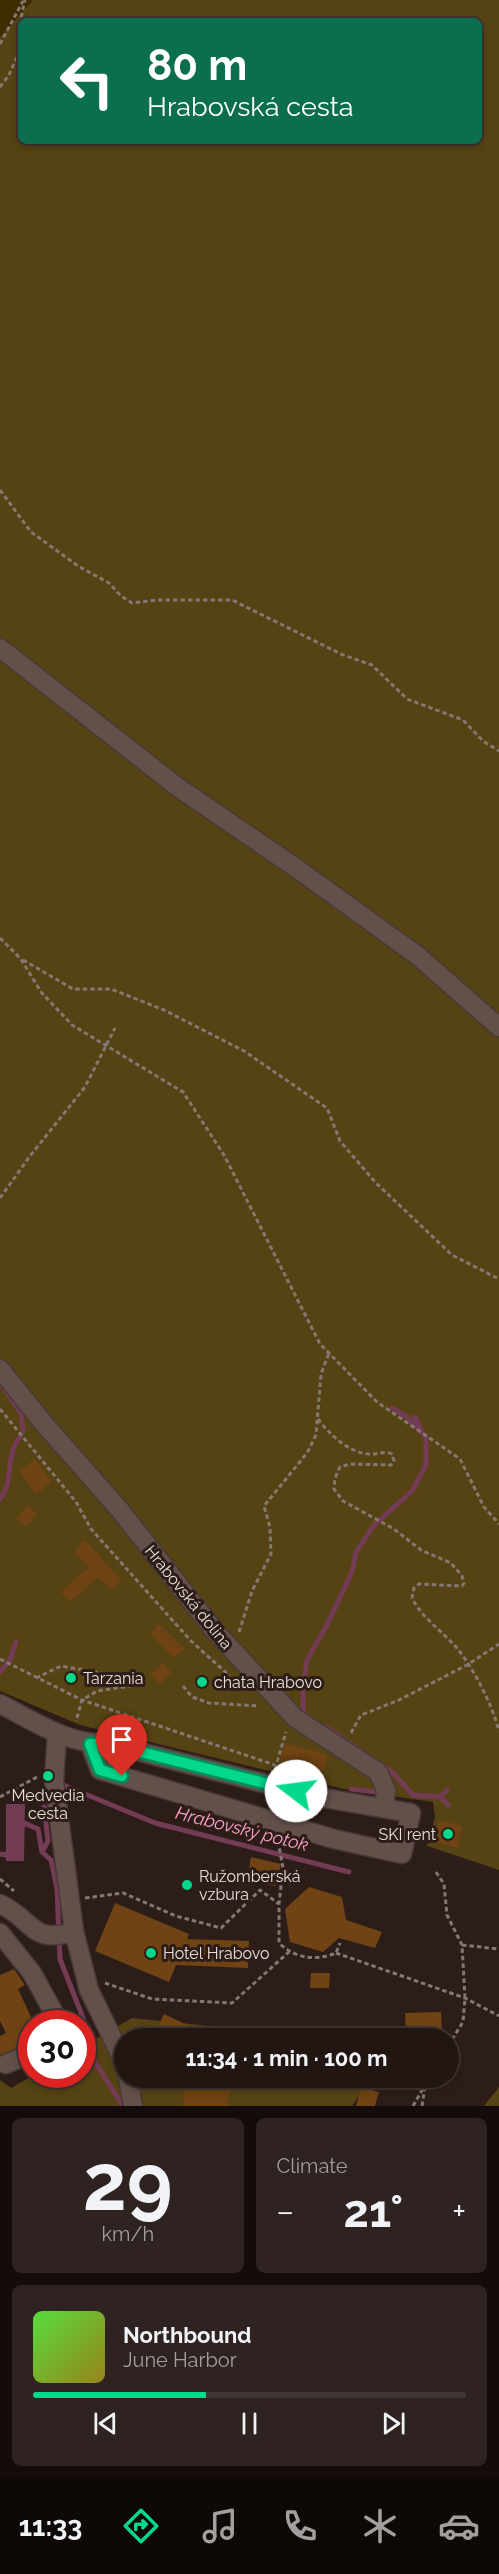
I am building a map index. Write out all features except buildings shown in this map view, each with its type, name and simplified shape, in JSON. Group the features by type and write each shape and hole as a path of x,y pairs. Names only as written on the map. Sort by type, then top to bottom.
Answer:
{"street":[{"path":"0,648 179,788 299,870 417,956 499,1027"},
{"name":"Hrabovská dolina","path":"0,1369 45,1425 119,1509 187,1598 231,1650 295,1718 378,1772 386,1790 384,1807"},
{"path":"0,1704 64,1735 90,1744 105,1743 318,1797 411,1813 402,1854 334,1839 100,1770 90,1744"},
{"path":"64,1735 55,1790 72,1899 62,1934 87,1977 89,1990 114,2041"},
{"path":"0,1904 19,1916 34,1930 62,1934"},
{"path":"0,1933 32,1973 52,2010"},
{"path":"6,2064 18,2059"},
{"path":"130,2088 133,2106"}],"path":[{"path":"0,44 24,0"},
{"path":"21,18 24,0"},
{"path":"0,87 9,75 18,54"},
{"path":"0,490 31,532 78,566 109,583 121,596 132,603 157,600 232,600 341,654 372,665 407,699 463,720 483,741 499,751"},
{"path":"0,938 21,959 41,992 72,1025 183,1092 224,1155 320,1344 377,1402 460,1459 484,1507 499,1524"},
{"path":"21,959 73,989 111,989 164,1010 244,1051 327,1108 340,1141 376,1183 452,1255 499,1279"},
{"path":"0,1198 85,1087 115,1028"},
{"path":"231,1650 252,1591 271,1554 270,1527 264,1506 307,1453 316,1435 321,1374 329,1353"},
{"path":"0,1409 76,1502 91,1529 129,1570 156,1604"},
{"path":"318,1419 328,1432 357,1451 369,1455 387,1452 392,1454 394,1461 391,1465 350,1464 340,1467 335,1478 334,1489 343,1501 394,1529 421,1550 442,1558 457,1568 464,1583 462,1586 419,1584 414,1588 412,1598 423,1613 457,1648 492,1705 499,1731"},
{"path":"342,1747 361,1715 399,1700 466,1665 499,1644"},
{"path":"2,1660 82,1700 275,1765"},
{"path":"36,1678 61,1666 101,1673 130,1686 97,1691 82,1700 64,1735"},
{"path":"183,1686 192,1697 209,1703 259,1706"},
{"path":"272,1785 275,1765 287,1728 295,1718"},
{"path":"278,1845 283,1868 279,1904 279,1943 289,1952 320,1959 336,1953 465,1998 499,2016"},
{"path":"436,1872 444,1884 447,1915 462,1945 465,1998 463,2022 459,2028"},
{"path":"72,1899 123,1893 176,1916 221,1928 260,1890 279,1904"},
{"path":"336,1953 340,1943"},
{"path":"462,1945 499,1949"},
{"path":"87,1977 152,1999 232,2004 289,1952"},
{"path":"413,2106 423,2088"},
{"path":"422,2106 424,2088"}],"shaded area":[{"path":"0,0 33,0 0,37"},
{"path":"33,0 499,0 499,1870 427,1846 435,1817 433,1802 344,1789 80,1725 0,1691 0,37"},
{"path":"6,1804 25,1804 24,1861 6,1861"},
{"path":"132,2018 228,2028 114,2028"},
{"path":"114,2028 114,2088 364,2088 352,2106 0,2106 0,2080 11,2088 18,2084 18,2088 96,2088 96,2039"},
{"path":"499,2087 499,2106 484,2106"}],"waterway":[{"path":"0,1383 21,1413 23,1431"},
{"path":"308,1716 303,1714 303,1687 307,1660 327,1625 352,1572 356,1552 374,1525 412,1491 426,1465 426,1437 407,1417 392,1408"},
{"path":"415,1417 421,1429"},
{"path":"0,1499 7,1485 15,1444 20,1437"},
{"path":"0,1672 10,1660 16,1642"},
{"path":"326,1727 366,1754"},
{"path":"381,1764 392,1772 413,1795 440,1797 447,1790"},
{"name":"Hrabovský potok","path":"61,1784 155,1823 349,1872"},
{"path":"351,1789 375,1792"},
{"path":"440,1797 448,1805"},
{"name":"Hrabovský potok","path":"22,1827 24,1823 38,1829 42,1852 48,1841 44,1807"},
{"name":"Hrabovský potok","path":"0,1854 6,1855 10,1848"},
{"path":"42,1852 51,1860 57,1889 60,1959 83,2018 93,2059 123,2106"}],"place":[{"name":"Tarzania","path":"71,1678"},
{"name":"chata Hrabovo","path":"202,1682"},
{"name":"Medvedia cesta","path":"48,1776"},
{"name":"SKI rent","path":"448,1834"},
{"name":"Ružomberská vzbura","path":"187,1885"},
{"name":"Hotel Hrabovo","path":"151,1953"}],"route":[{"path":"122,1776 100,1770 90,1744 105,1743 296,1791"}]}
